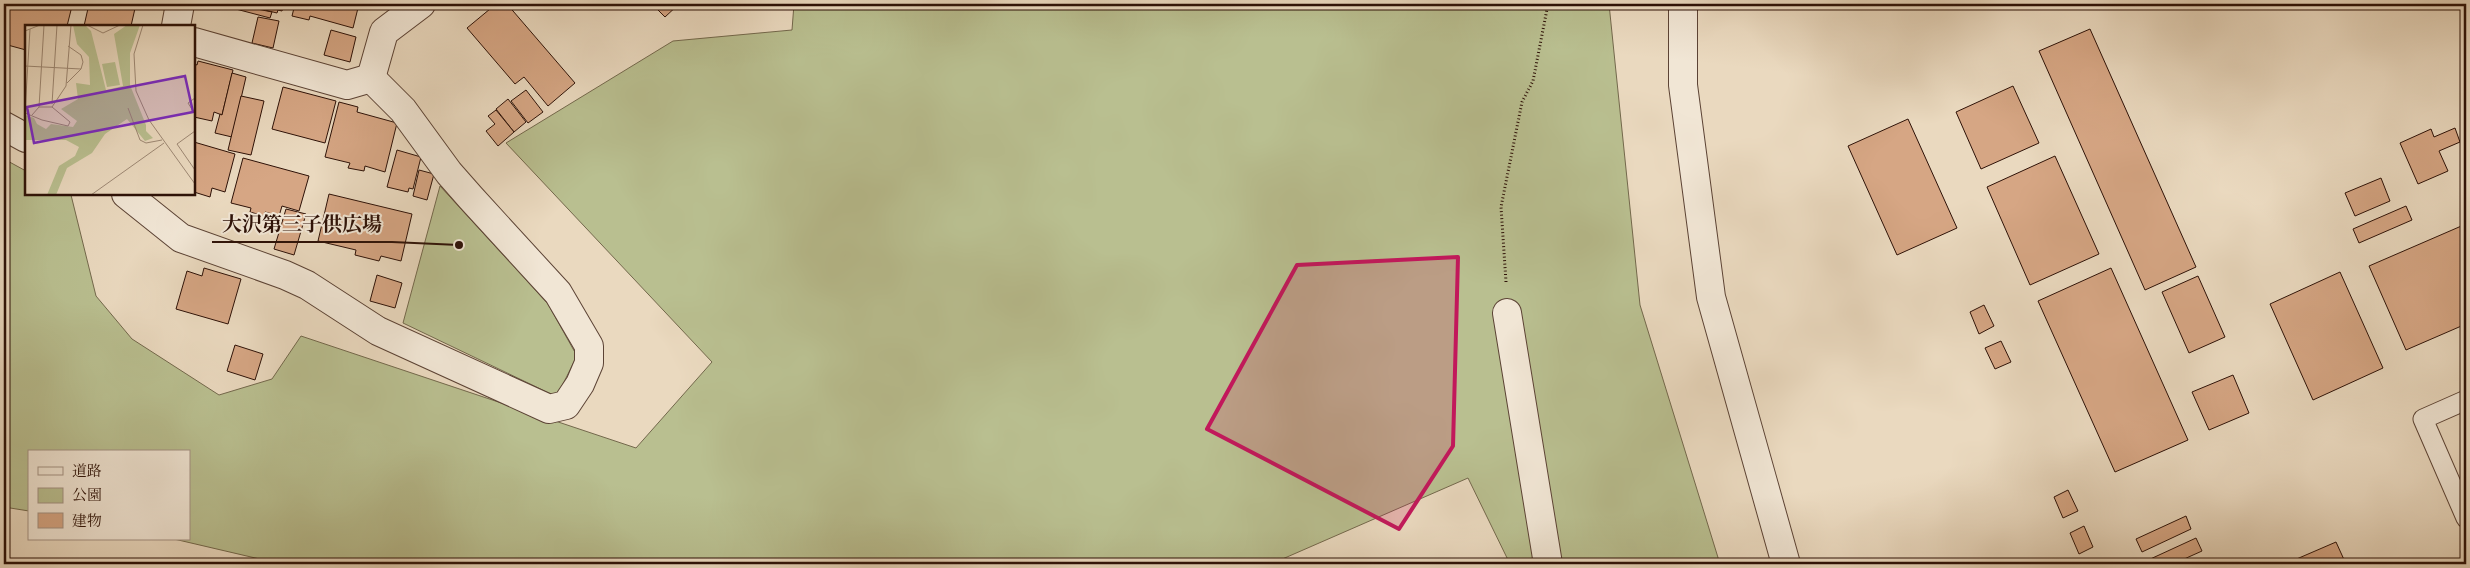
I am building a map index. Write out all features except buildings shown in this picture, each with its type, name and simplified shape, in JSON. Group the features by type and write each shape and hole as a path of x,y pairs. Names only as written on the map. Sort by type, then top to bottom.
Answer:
{"street":[{"path":"176,25 180,4"},
{"path":"371,78 384,32 386,4"},
{"path":"384,32 421,4"},
{"path":"1683,4 1683,85 1711,297 1786,564"},
{"path":"195,42 347,85 371,78"},
{"path":"127,195 181,238 300,281 378,331 549,409 566,405 580,384 589,363 589,346 558,293 449,173 403,110 371,78"},
{"path":"4,126 25,137"},
{"path":"1508,313 1548,564"}],"lane":[{"path":"2466,400 2423,419 2466,518"}],"path":[{"path":"1508,313 1501,207 1522,102 1533,81 1548,4"}],"highlighted area":[{"path":"1458,257 1453,446 1399,529 1207,429 1297,265"}],"green space":[{"path":"794,4 1609,4 1640,305 1720,564 1510,564 1468,478 1271,564 281,564 178,540 190,540 190,450 28,450 28,511 4,507 4,159 25,170 25,195 71,195 96,296 132,339 219,395 272,379 301,336 636,448 712,362 506,143 673,41 792,30"},
{"path":"440,186 548,304 577,356 558,394 553,395 403,323"}],"place":[{"name":"大沢第三子供広場","path":"459,245"}]}
